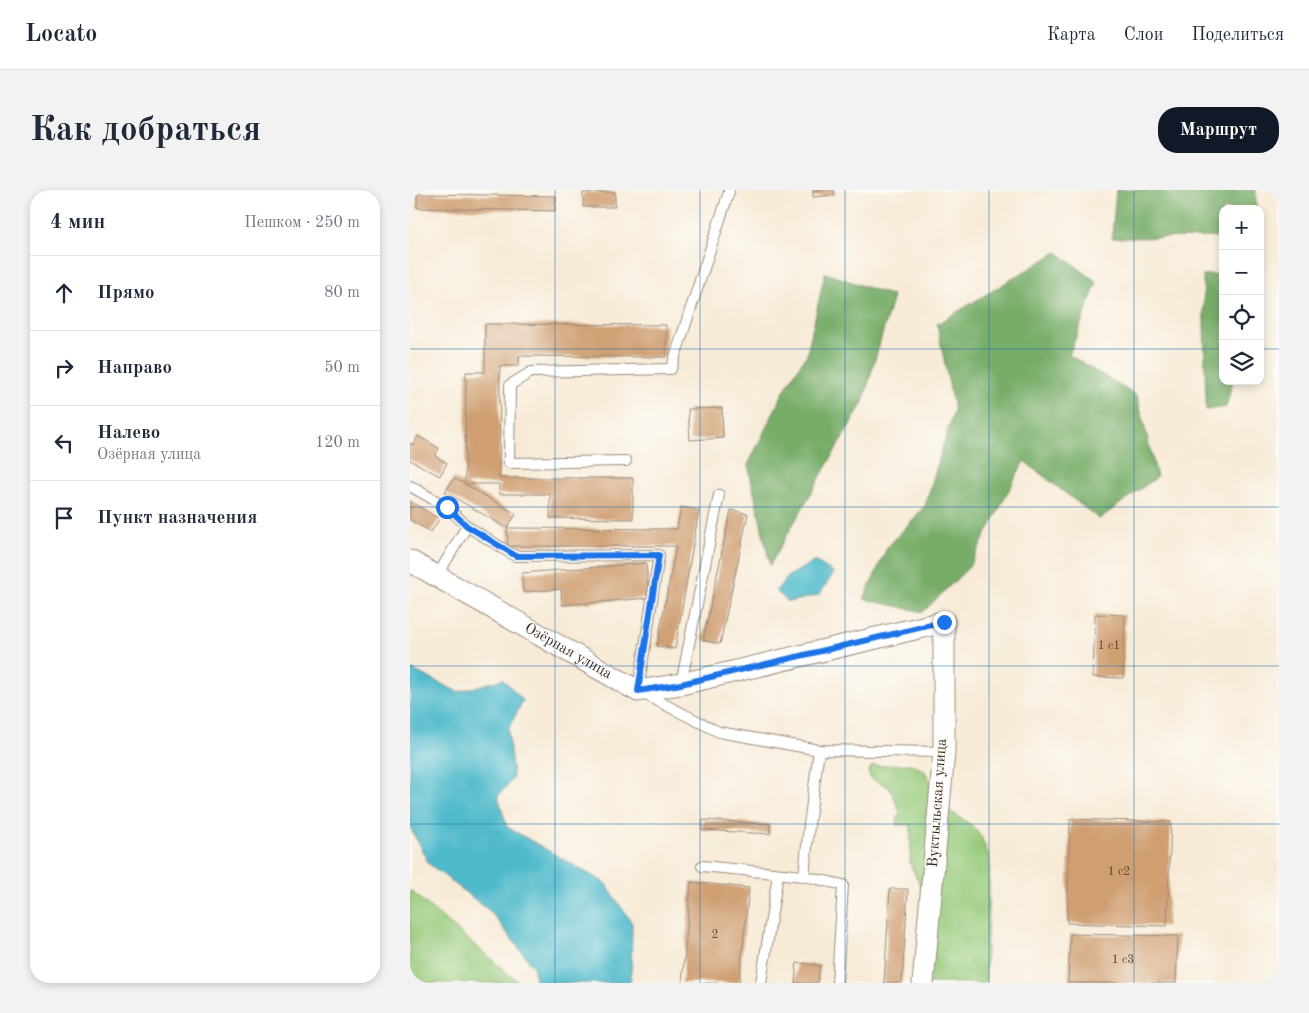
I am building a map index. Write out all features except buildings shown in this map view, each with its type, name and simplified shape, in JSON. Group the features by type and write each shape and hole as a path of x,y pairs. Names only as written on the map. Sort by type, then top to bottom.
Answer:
{"street":[{"name":"Озёрная улица","path":"410,561 638,691"},
{"name":"Вуктыльская улица","path":"681,684 944,622 944,752 923,983"},
{"path":"638,691 681,684"}],"lane":[{"path":"626,461 508,462 510,385 531,372 671,369 729,190"},
{"path":"410,486 447,507 467,526 516,556 659,555 638,691 720,732 819,750 944,752"},
{"path":"681,684 719,496"},
{"path":"437,576 467,526"},
{"path":"804,876 819,750"},
{"path":"702,866 804,876 843,885 837,983"},
{"path":"761,983 778,874"}],"green space":[{"path":"1116,190 1256,190 1256,205 1219,205 1219,237 1112,238"},
{"path":"1057,252 1097,282 1069,355 1137,396 1157,477 1099,519 1024,461 969,567 923,612 864,599 887,548 925,506 954,410 937,324"},
{"path":"825,273 893,296 863,402 770,565 748,465 784,391 807,354"},
{"path":"1219,274 1219,385 1232,385 1226,407 1206,410 1203,275"},
{"path":"911,764 925,771 935,792 951,812 970,824 981,836 990,860 985,983 918,983 923,892 910,863 911,825 896,825 900,811 889,787 871,779 868,772 874,766"},
{"path":"410,890 519,983 410,983"}],"water":[{"path":"815,561 834,573 819,595 789,602 776,591 787,577"},
{"path":"410,670 458,692 503,679 523,700 508,730 513,778 498,796 507,827 605,883 632,923 631,979 629,983 535,983 534,968 491,912 429,864 410,827"}],"route":[{"path":"447,507 467,526 516,556 659,555 638,691 681,684 944,622"}]}
